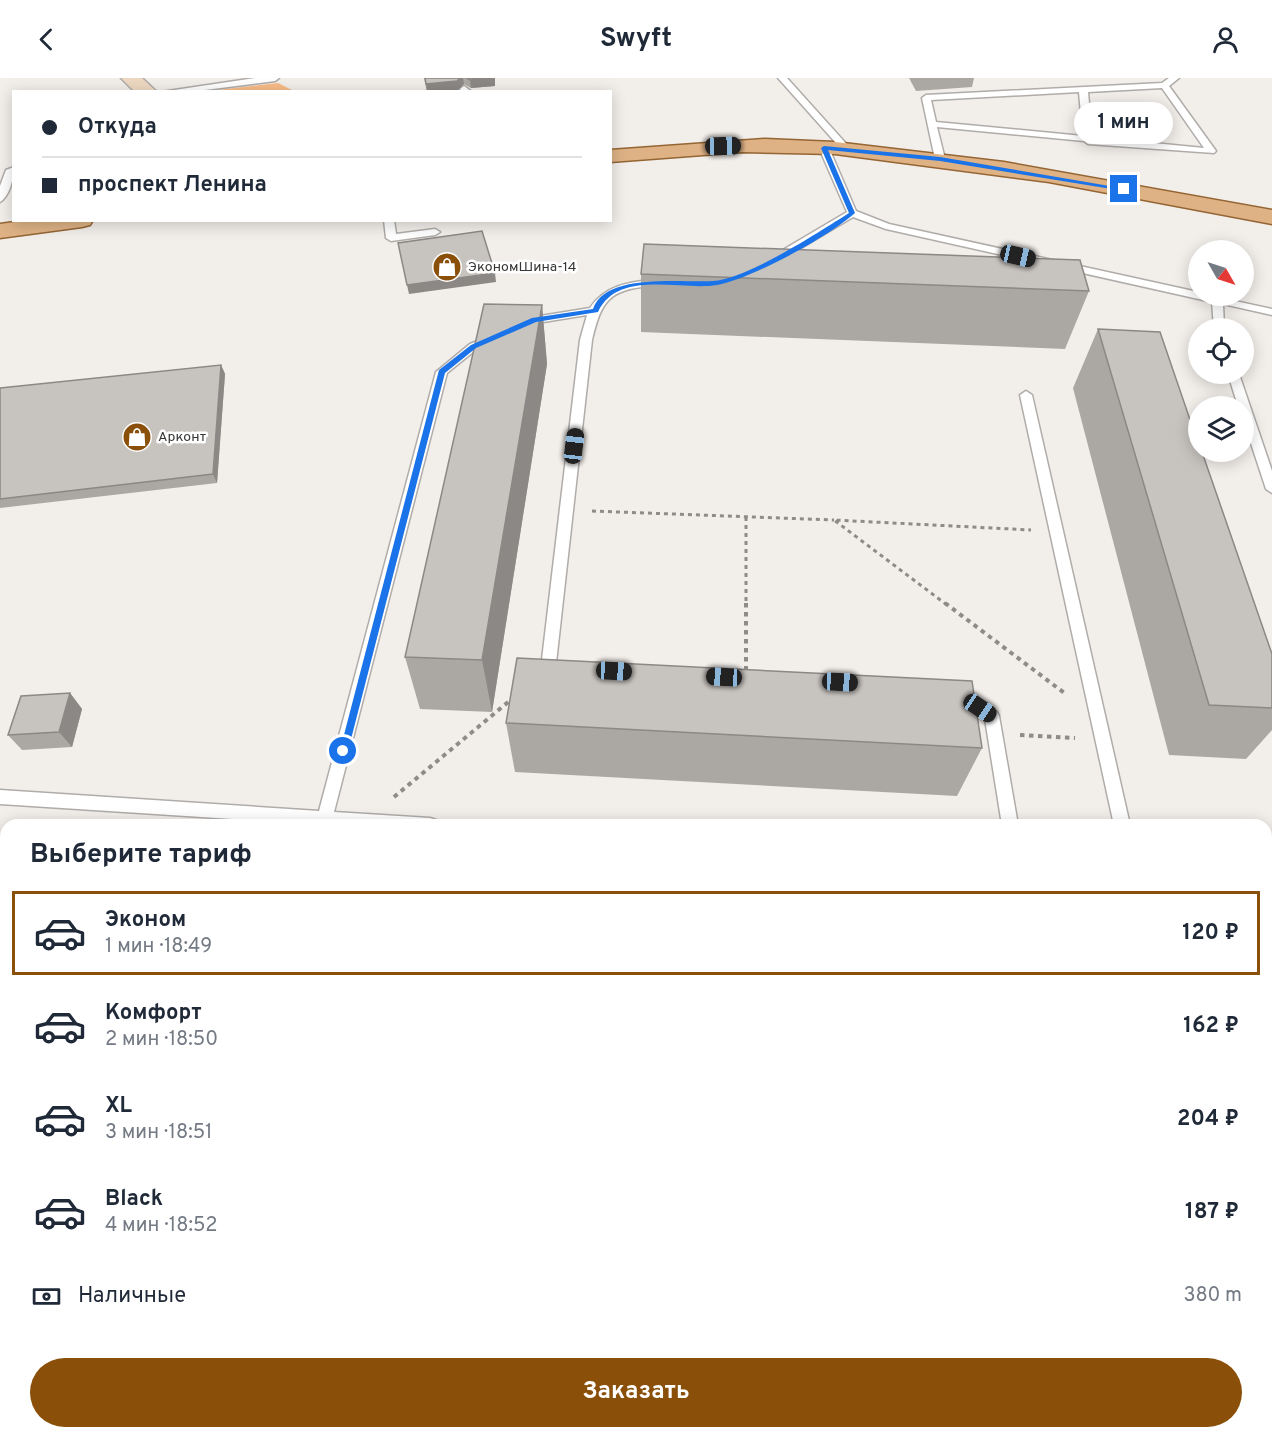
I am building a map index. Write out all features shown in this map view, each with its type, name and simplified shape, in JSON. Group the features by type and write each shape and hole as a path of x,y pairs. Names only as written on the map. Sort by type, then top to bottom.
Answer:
{"main road":[{"path":"612,156 723,146 789,145 847,150 940,159 1060,177 1265,214"},
{"path":"0,231 67,222"}],"street":[{"path":"130,78 145,90"}],"lane":[{"path":"181,90 275,78"},
{"path":"782,78 847,150"},
{"path":"940,159 926,98 1164,85 1175,78"},
{"path":"933,124 1088,141 1211,151 1164,85"},
{"path":"1083,88 1088,141"},
{"path":"824,148 852,213 886,226 1188,294"},
{"path":"0,199 12,170"},
{"path":"765,264 813,239 852,213"},
{"path":"389,222 391,238 435,232"},
{"path":"571,669 548,668 586,340 598,304 615,291 641,283 673,283"},
{"path":"1244,306 1272,312"},
{"path":"325,818 442,372 474,346 534,320 596,310"},
{"path":"1236,384 1272,489"},
{"path":"1026,395 1121,819"},
{"path":"945,691 967,699 993,716 1009,819"},
{"path":"0,797 339,819"}],"path":[{"path":"566,510 834,520 1056,532"},
{"path":"746,517 746,678"},
{"path":"834,520 1098,719"},
{"path":"368,819 548,668"},
{"path":"995,733 1103,740"}],"shaded area":[{"path":"278,83 292,90 218,90"}],"building":[{"path":"425,78 460,78 457,81 426,84"},
{"name":"ЭкономШина-14","path":"482,231 495,273 407,285 398,243"},
{"path":"644,244 1080,260 1089,291 641,274"},
{"path":"484,304 542,305 482,660 405,657"},
{"path":"1098,329 1160,332 1188,414 1188,462 1205,462 1272,654 1272,708 1209,705"},
{"name":"Арконт","path":"221,365 213,474 0,499 0,388"},
{"path":"517,658 972,681 982,748 506,723"},
{"path":"70,693 59,732 8,735 21,696"}],"place":[{"name":"ЭкономШина-14","path":"447,267"},
{"name":"Арконт","path":"137,437"}],"route":[{"path":"343,751 442,372 474,346 534,320 596,310 598,304 615,291 641,283 716,283 756,269 813,239 852,213 824,148 940,159 1124,189"}]}
